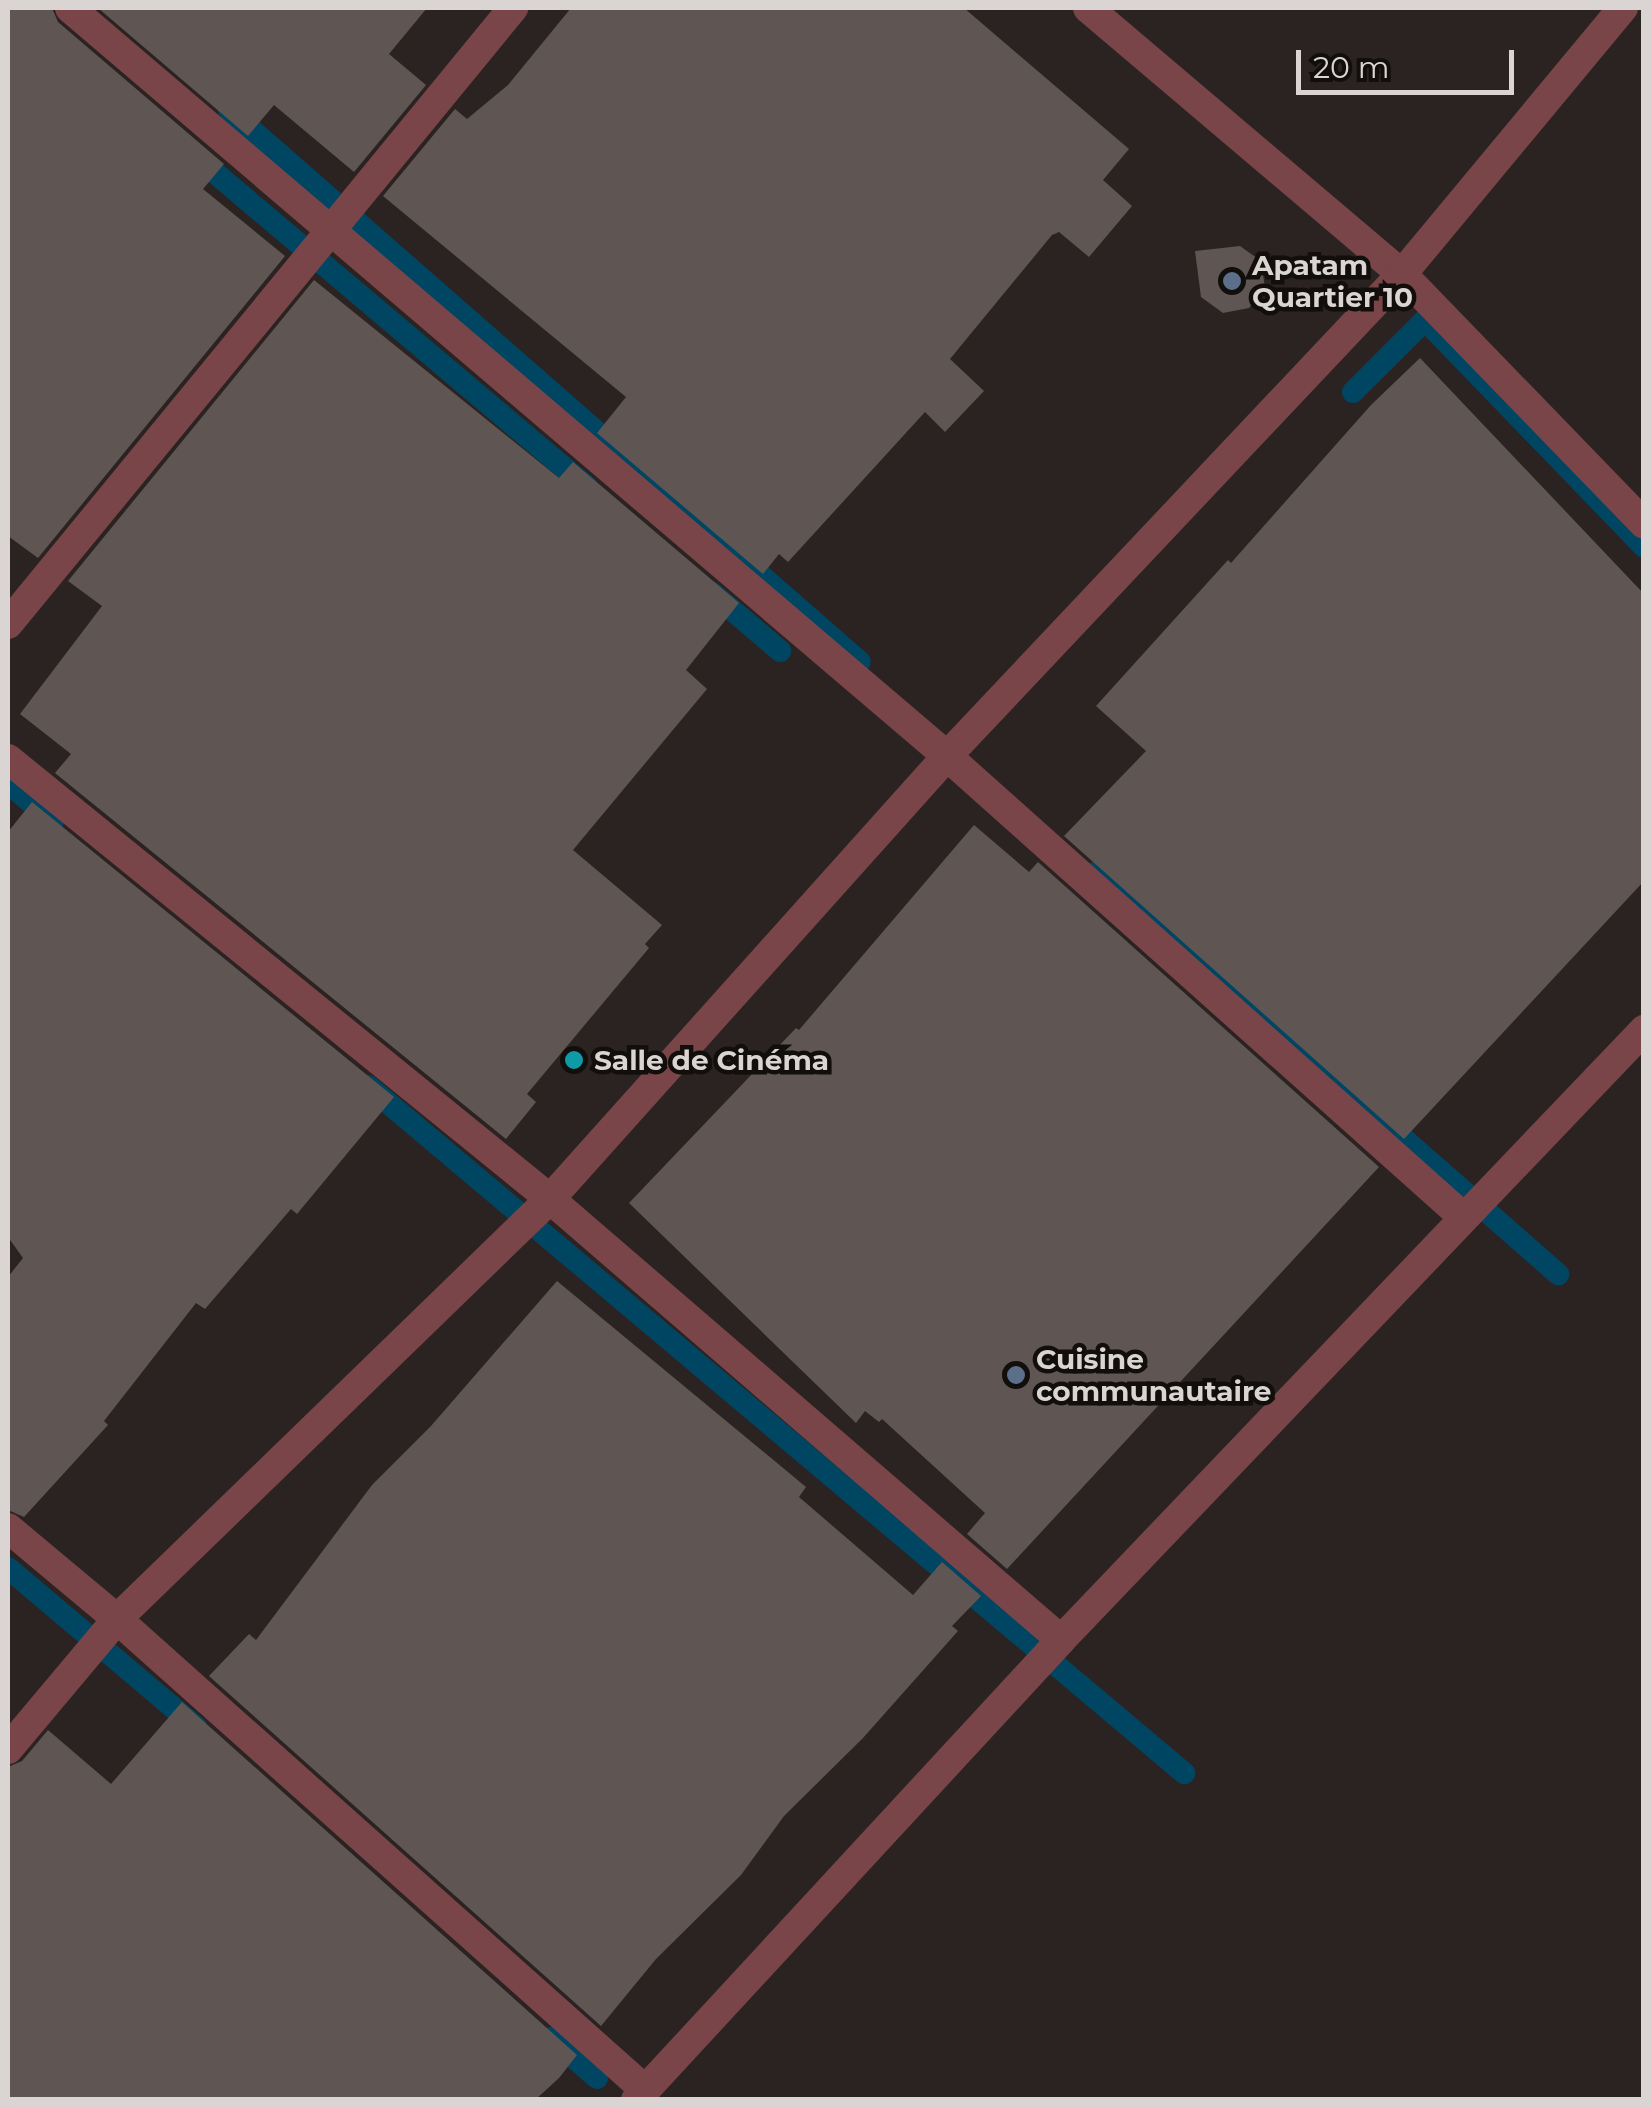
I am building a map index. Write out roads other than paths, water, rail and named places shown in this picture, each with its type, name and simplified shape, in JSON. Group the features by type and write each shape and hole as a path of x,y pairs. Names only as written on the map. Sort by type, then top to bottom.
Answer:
{"street":[{"path":"70,8 947,756 1462,1216"},
{"path":"8,624 513,8"},
{"path":"1088,8 1402,274 1644,524"},
{"path":"8,1749 118,1618 550,1199 947,756 1402,274 1622,8"},
{"path":"8,758 550,1199 1061,1640"},
{"path":"8,1528 118,1618 640,2095 1061,1640 1462,1216 1644,1030"}],"waterway":[{"path":"229,110 860,662"},
{"path":"195,156 587,487"},
{"path":"1353,392 1425,320 1644,547"},
{"path":"711,592 780,651"},
{"path":"8,783 53,821"},
{"path":"1098,871 1558,1274"},
{"path":"368,1086 1184,1773"},
{"path":"8,1568 196,1727"},
{"path":"551,2038 597,2078"}],"place":[{"name":"Apatam Quartier 10","path":"1232,281"},
{"name":"Salle de Cinéma","path":"574,1060"},
{"name":"Cuisine communautaire","path":"1016,1375"}]}
